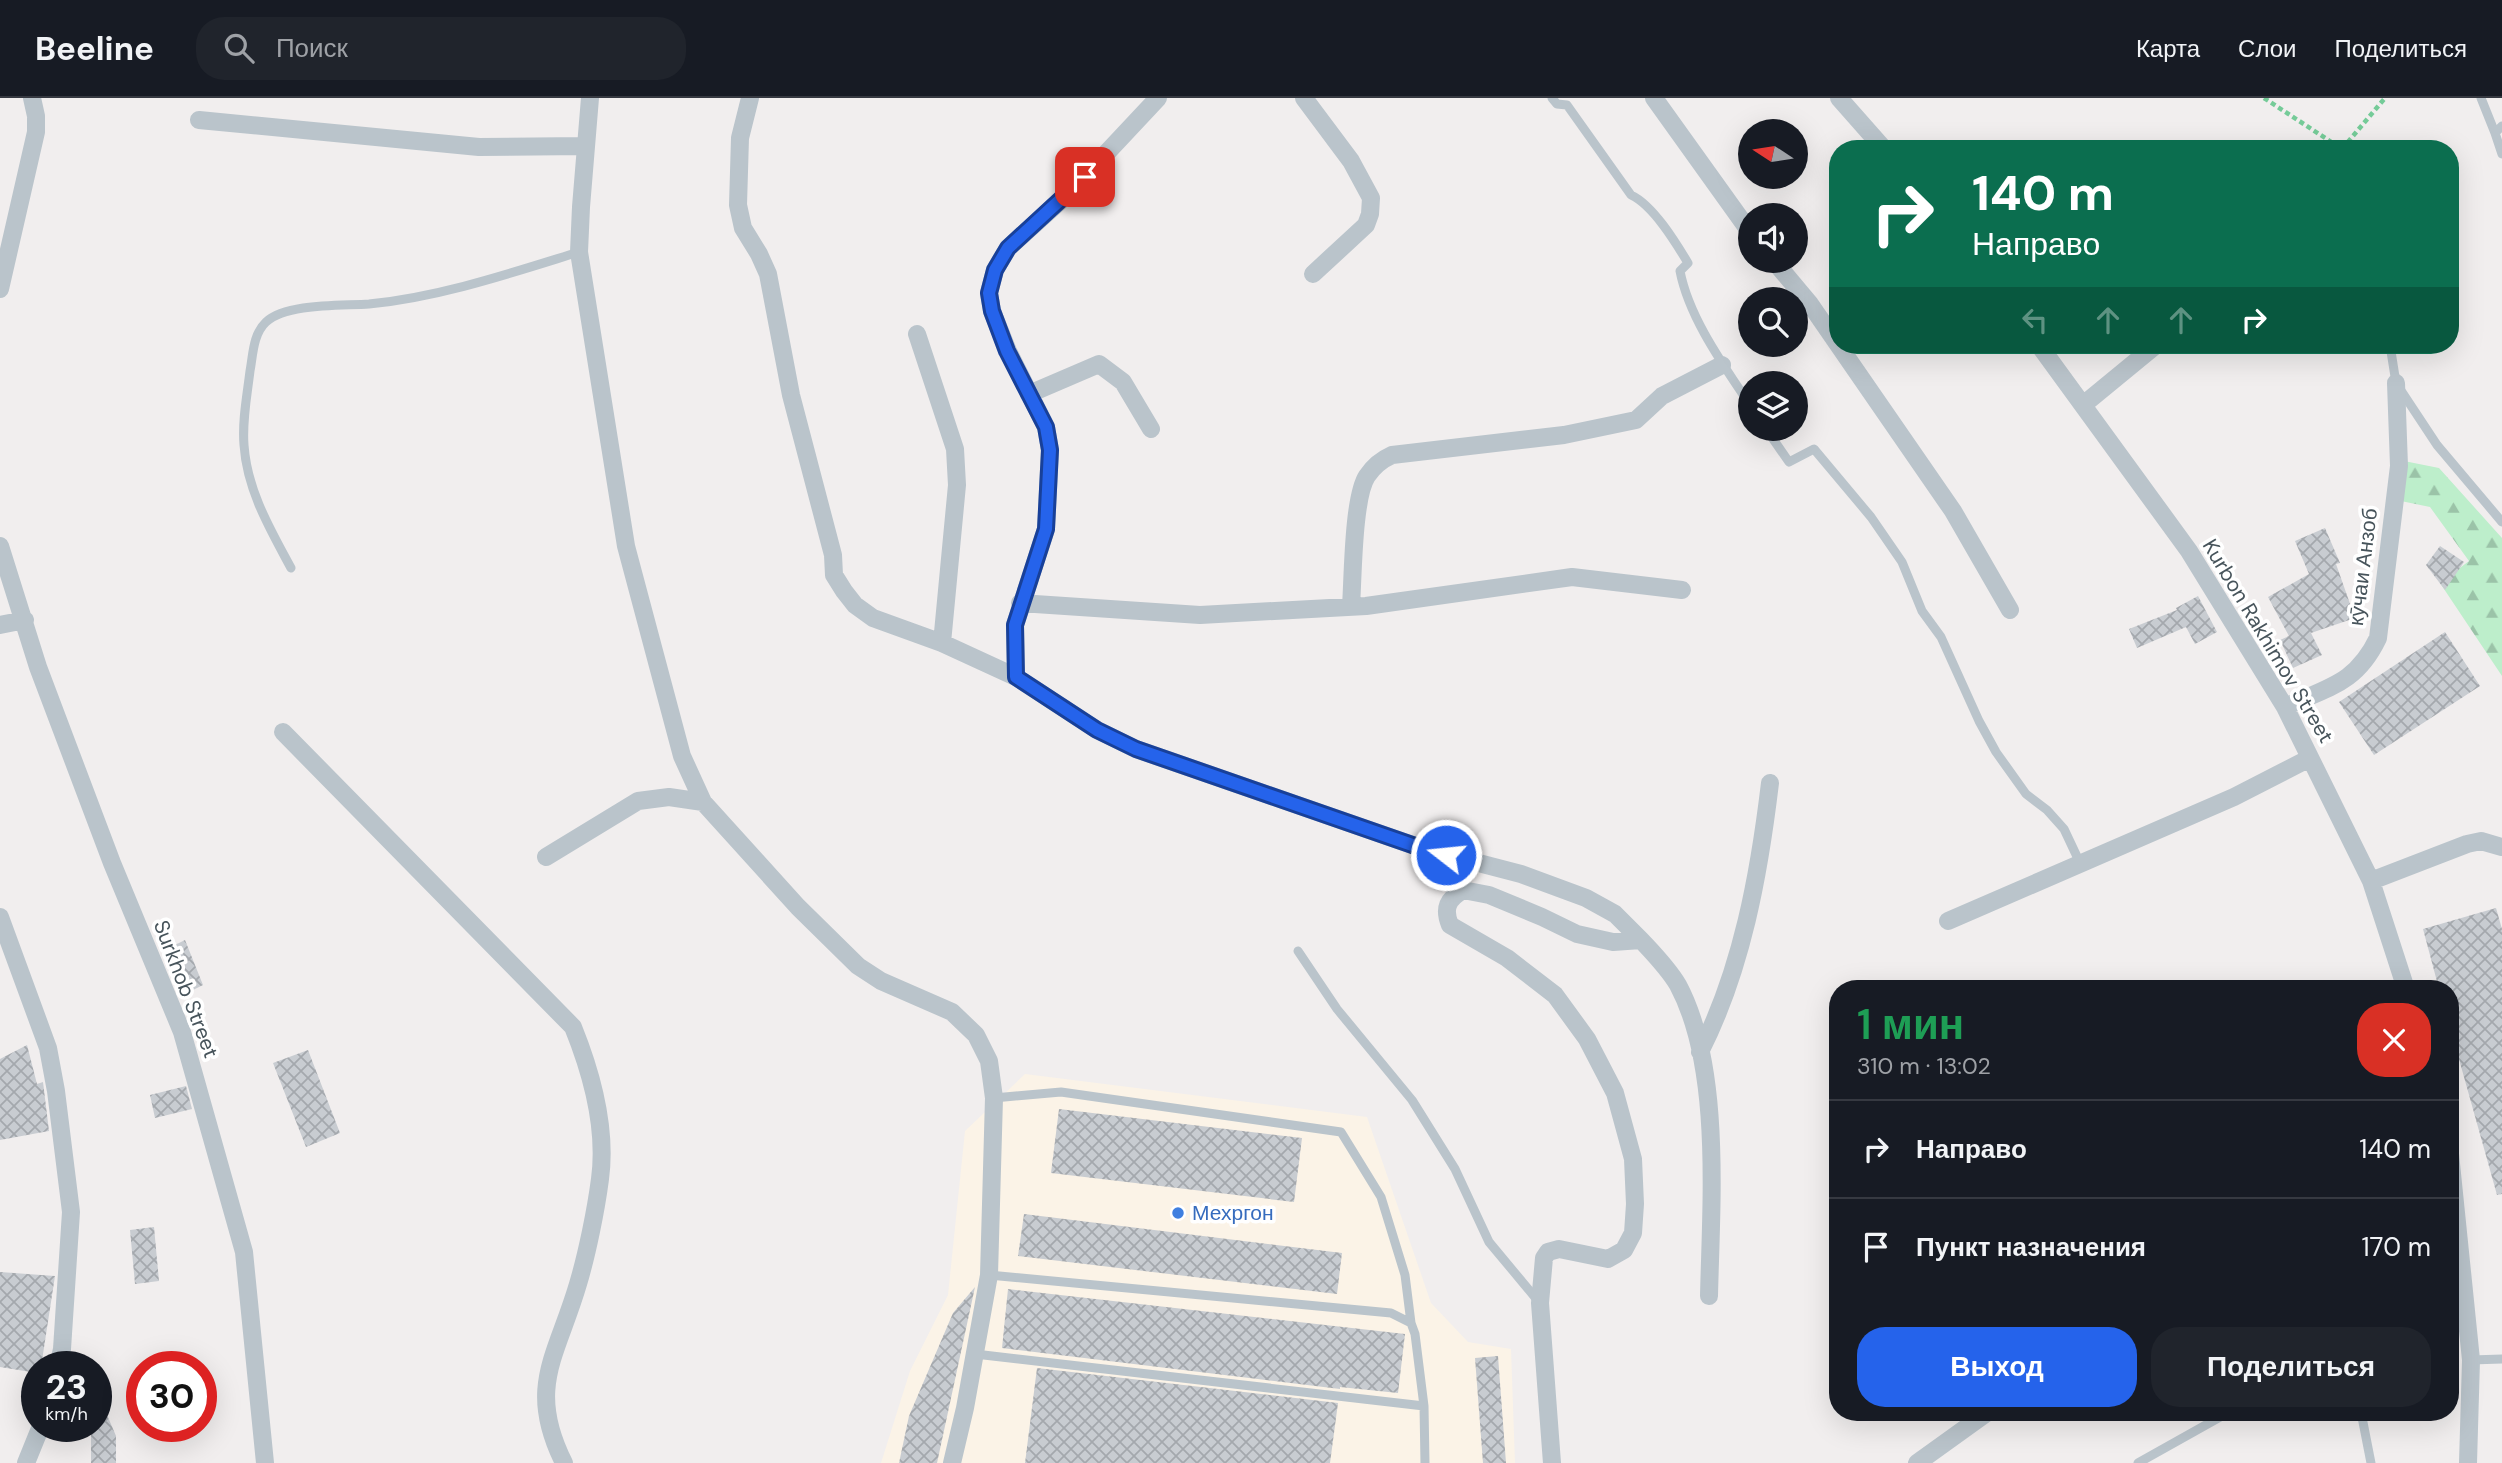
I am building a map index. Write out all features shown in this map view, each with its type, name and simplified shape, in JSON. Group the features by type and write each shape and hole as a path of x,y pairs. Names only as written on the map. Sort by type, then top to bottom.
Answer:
{"street":[{"path":"0,289 36,132 32,98"},
{"path":"590,98 579,252 626,546 682,756 703,802 798,907 858,966 881,981 952,1012 976,1035 989,1061 994,1098 989,1275 952,1463"},
{"path":"750,98 740,138 738,205 743,228 768,274 791,395 832,555 834,575 855,605 873,618 942,643 1016,677 1097,730 1136,749 1421,848 1521,874 1587,898 1615,914 1663,963 1677,984 1688,1007 1700,1052 1710,1152 1709,1296"},
{"path":"1016,677 1015,625 1046,529 1050,450 1046,427 1007,351 992,311 989,293 995,270 1008,248 1070,192 1158,98"},
{"path":"1304,98 1351,161 1371,198 1366,225 1313,275"},
{"path":"1654,98 1738,215"},
{"path":"1839,98 1876,140"},
{"path":"199,120 480,146 586,146"},
{"path":"1784,273 1829,332"},
{"path":"917,334 955,449 957,485 942,643"},
{"path":"1845,354 1953,511 2010,610"},
{"name":"Kurbon Rakhimov Street","path":"2046,354 2189,551 2285,707 2371,881 2403,980"},
{"path":"2083,405 2145,354"},
{"path":"1029,394 1099,364 1123,382 1151,429"},
{"path":"1351,606 1358,507 1366,477 1383,459 1485,443 1564,435 1636,420 1662,396 1722,365"},
{"name":"кӯчаи Анзоб","path":"2285,707 2345,679 2359,669 2378,638 2399,466 2396,383"},
{"name":"Surkhob Street","path":"0,546 38,667 112,863 182,1032 244,1252 265,1463"},
{"path":"1020,603 1200,615 1367,606 1572,576 1682,590"},
{"path":"0,625 25,620"},
{"path":"283,732 573,1027 588,1064 600,1121 601,1177 578,1283 548,1366 545,1410 551,1438 564,1463"},
{"path":"1948,921 2234,797 2310,758"},
{"path":"1700,1052 1727,995 1761,860 1770,783"},
{"path":"546,857 638,802 669,797 703,802"},
{"path":"2371,881 2468,844 2481,841 2502,847"},
{"path":"1552,1463 1540,1304 1544,1258 1548,1252 1559,1249 1608,1259 1624,1250 1633,1233 1633,1159 1615,1093 1587,1039 1555,995 1507,958 1450,925 1446,916 1447,905 1451,897 1463,890 1489,895 1577,934 1612,942 1641,940"},
{"path":"0,917 48,1048 56,1091 71,1212 62,1351"},
{"path":"2459,1242 2471,1360 2468,1463"},
{"path":"1917,1463 1975,1421"},
{"path":"26,1463 35,1442"}],"lane":[{"path":"1552,98 1557,104 1567,105 1631,195 1640,199 1676,242 1688,264 1680,271 1684,291 1722,365 1738,388"},
{"path":"2481,98 2499,130 2502,154"},
{"path":"291,568 263,516 248,475 244,446 244,417 253,356 257,336 265,323 283,311 396,301 494,278 579,252"},
{"name":"кӯчаи Анзоб","path":"2391,354 2396,383 2437,445 2502,522"},
{"path":"1774,441 1789,462 1814,449 1871,517 1902,562 1922,611 1941,637 1996,752 2026,794 2047,810 2064,829 2080,863"},
{"path":"1298,950 1337,1009 1412,1100 1455,1169 1489,1242 1540,1304"},
{"path":"994,1098 1061,1092 1341,1132 1381,1197 1405,1275 1424,1406 1425,1463"},
{"path":"989,1275 1391,1313 1411,1323"},
{"path":"975,1354 1424,1406"},
{"path":"2471,1360 2502,1359"},
{"path":"2138,1463 2213,1421"},
{"path":"2363,1421 2371,1463"}],"path":[{"path":"2264,98 2328,140"},
{"path":"2350,140 2385,98"}],"shaded area":[{"name":"Мехргон","path":"1025,1074 1367,1117 1431,1303 1468,1342 1511,1349 1515,1463 881,1463 910,1371 948,1295 965,1131"}],"green space":[{"path":"2404,461 2439,468 2502,538 2502,676 2440,583 2469,561 2430,507 2396,500"}],"building":[{"path":"2325,528 2340,563 2336,564 2355,618 2311,633 2322,655 2293,668 2280,640 2289,636 2268,597 2309,574 2295,541"},
{"path":"2440,546 2464,562 2445,590 2426,565"},
{"path":"2198,596 2217,632 2195,644 2186,627 2137,648 2129,629 2177,610 2176,608"},
{"path":"2445,632 2480,686 2374,755 2339,702"},
{"path":"2496,908 2502,929 2502,1194 2497,1195 2459,1059 2459,980 2437,980 2423,929"},
{"path":"185,940 203,985 187,993 169,948"},
{"path":"27,1045 37,1084 43,1082 49,1131 0,1140 0,1059"},
{"path":"308,1050 340,1133 306,1147 273,1063"},
{"path":"186,1086 192,1109 155,1118 150,1095"},
{"path":"1059,1109 1302,1138 1294,1202 1051,1173"},
{"path":"1024,1214 1342,1253 1337,1294 1018,1256"},
{"path":"154,1227 159,1281 135,1284 130,1230"},
{"path":"0,1272 55,1276 43,1351 21,1351 21,1370 0,1367"},
{"path":"975,1287 937,1463 899,1463 909,1416 953,1313"},
{"path":"1008,1289 1405,1334 1398,1393 1340,1389 1002,1348"},
{"path":"1498,1356 1506,1463 1483,1463 1475,1358"},
{"path":"1037,1368 1338,1403 1330,1463 1025,1463"},
{"path":"112,1427 116,1436 116,1463 91,1463 91,1442 112,1442"}],"place":[{"name":"Мехргон","path":"1178,1213"}],"route":[{"path":"1085,177 1008,248 995,270 989,293 992,311 1007,351 1046,427 1050,450 1046,529 1015,625 1016,677 1097,730 1136,749 1446,855"}]}
